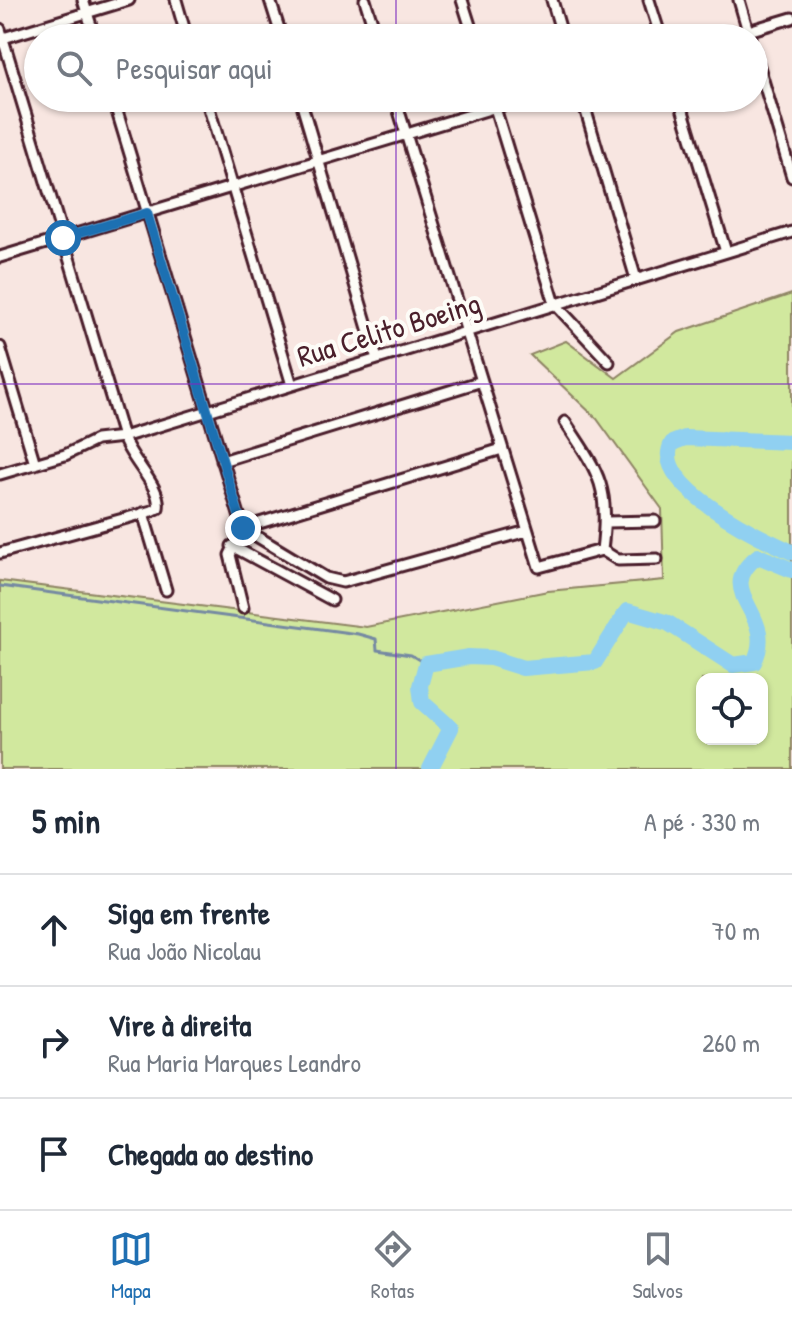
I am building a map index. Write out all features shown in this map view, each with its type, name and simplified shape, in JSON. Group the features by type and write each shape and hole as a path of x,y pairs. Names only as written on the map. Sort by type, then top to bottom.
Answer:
{"street":[{"path":"83,0 91,24"},
{"path":"44,24 129,0"},
{"path":"176,0 183,24"},
{"path":"270,0 278,24"},
{"path":"365,0 373,24"},
{"path":"462,0 470,24"},
{"path":"552,0 559,24"},
{"path":"649,0 657,24"},
{"path":"739,0 746,24"},
{"path":"768,27 792,18"},
{"path":"24,29 1,35 24,110"},
{"path":"768,97 792,177"},
{"path":"0,553 158,508 154,484 133,460 123,437 25,112"},
{"path":"117,112 243,528 326,578 343,582 527,531"},
{"path":"210,112 292,385"},
{"path":"304,112 377,359"},
{"path":"399,112 539,567 602,550 618,560 657,559"},
{"path":"0,257 406,134 468,112"},
{"path":"497,112 555,304 609,362"},
{"path":"586,112 636,279"},
{"path":"683,112 726,252"},
{"name":"Rua Celito Boeing","path":"0,474 96,440 123,437 792,232"},
{"path":"0,347 35,464"},
{"path":"222,461 482,381"},
{"path":"565,422 603,483 606,522 602,550"},
{"path":"243,608 230,564 232,546 243,528 502,449"},
{"path":"143,513 166,590"},
{"path":"606,522 655,521"},
{"path":"232,546 332,600"}],"green space":[{"path":"792,294 792,769 0,769 0,581 366,627 548,591 664,580 662,509 597,419 530,355 566,341 616,378 679,332"}],"waterway":[{"path":"792,442 685,438 672,443 669,459 677,476 692,493 735,523 792,552"},
{"path":"430,769 451,728 422,702 420,686 426,664 469,657 491,658 523,668 595,662 627,611 668,623 733,665 754,662 759,645 758,630 742,593 741,581 745,569 758,556 792,570"},
{"path":"0,586 358,634 376,639 377,650 411,655 426,664"}],"route":[{"path":"63,238 147,213 243,528"}]}
